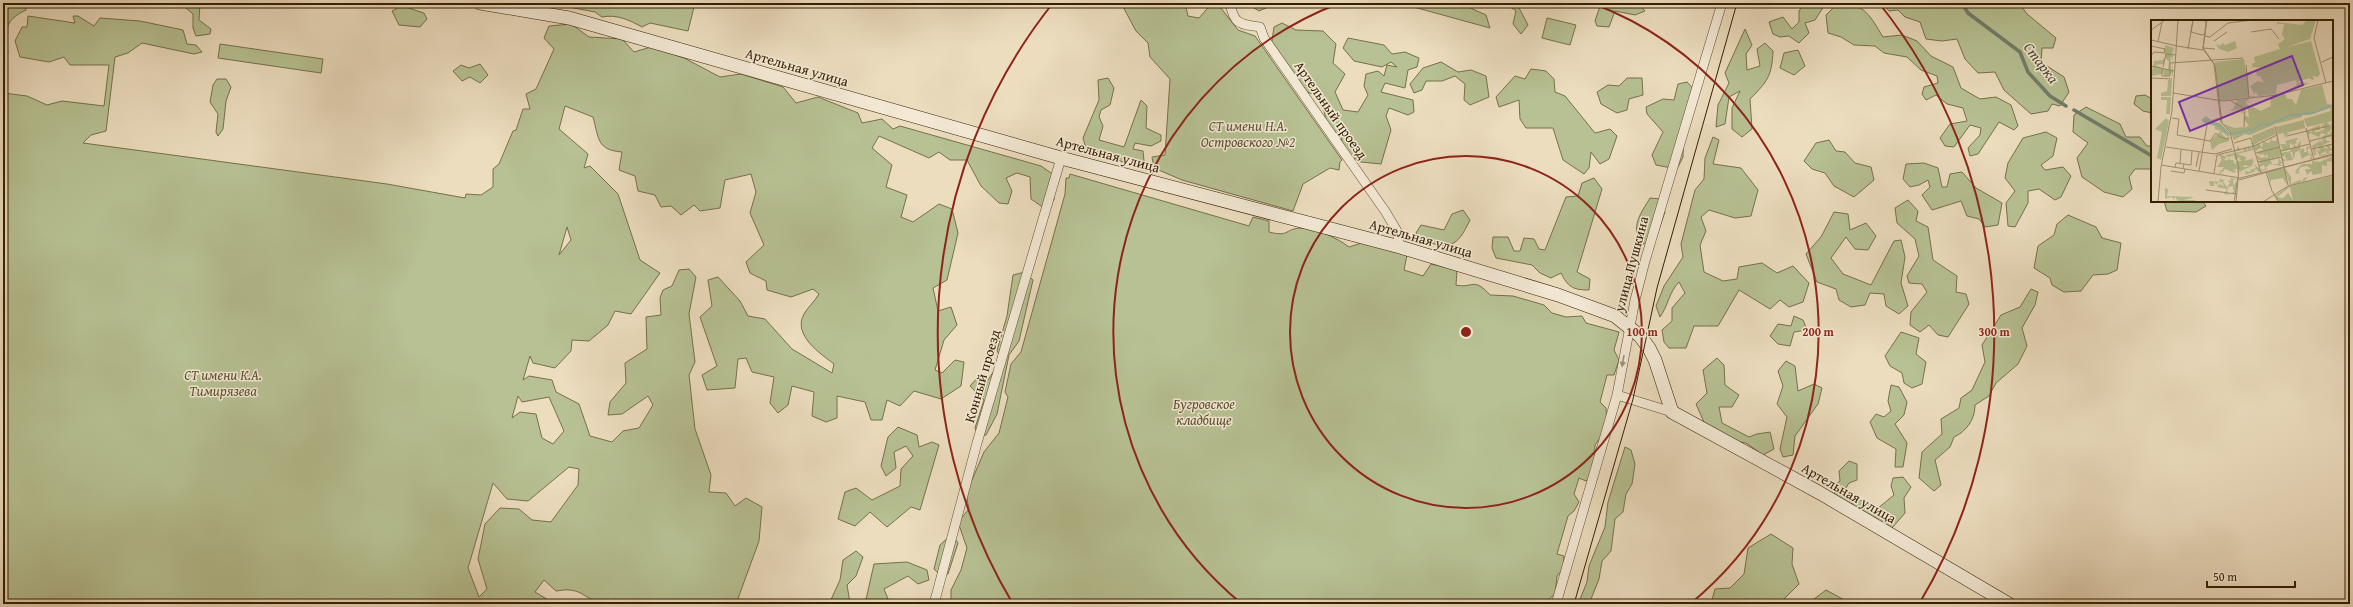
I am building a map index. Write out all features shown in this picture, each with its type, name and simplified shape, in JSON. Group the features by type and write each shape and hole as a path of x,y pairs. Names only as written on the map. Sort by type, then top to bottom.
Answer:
{"street":[{"name":"Артельная улица","path":"480,3 569,18 1061,158 1400,248 1558,295 1606,312 1629,326 1649,348 1672,412"},
{"name":"Артельный проезд","path":"1230,3 1232,16 1240,24 1260,27 1264,38 1385,211 1396,231 1400,248"},
{"name":"улица Пушкина","path":"1556,604 1617,395 1629,326 1645,261 1722,3"},
{"name":"Конный проезд","path":"934,604 977,443 1061,158"},
{"path":"1653,405 1662,396 1663,385"},
{"name":"Артельная улица","path":"1617,395 1672,412 1820,493 2009,604"}],"green space":[{"path":"3,3 26,3 26,10 13,18 8,27 6,38 8,53 3,53"},
{"path":"180,3 200,3 199,20 211,29 210,34 196,36 193,28 193,14"},
{"path":"547,3 695,3 688,31 650,23 642,27 618,17 602,17 595,12"},
{"name":"СТ имени Н.А. Островского №2","path":"1121,3 1185,3 1188,16 1199,18 1212,3 1217,3 1238,30 1255,36 1342,160 1340,162 1339,170 1330,168 1303,184 1293,211 1182,180 1154,168 1152,157 1165,155 1170,79 1150,57 1148,43 1136,31"},
{"path":"1246,3 1267,3 1268,7 1259,11"},
{"path":"1399,3 1466,3 1466,6 1486,15 1490,28"},
{"path":"1505,3 1518,3 1518,6 1528,25 1521,34 1513,24 1516,11"},
{"path":"1601,3 1639,4 1645,11 1635,15 1615,11 1609,27 1597,26 1595,21"},
{"path":"1804,3 1826,3 1815,20 1805,23 1809,33 1799,43 1789,36 1780,37 1773,34 1769,22 1783,17 1792,29 1799,22 1799,11"},
{"path":"1838,3 1855,5 1861,8 1870,17 1883,37 1902,35 1917,41 1931,56 1953,67 1961,88 1980,99 1996,97 2011,105 2018,126 2014,130 1999,122 1978,154 1970,156 1968,148 1980,135 1981,128 1970,125 1954,147 1945,146 1940,138 1950,124 1967,121 1963,108 1947,104 1936,95 1926,100 1922,94 1924,87 1938,83 1937,76 1921,70 1907,57 1884,53 1875,46 1854,45 1841,37 1828,33 1826,15"},
{"path":"1882,3 2019,3 2027,14 2056,38 2053,48 2042,48 2041,62 2064,77 2069,92 2060,106 2052,104 2048,111 2031,114 2004,90 1995,72 1978,73 1965,59 1957,39 1942,41 1926,39 1920,22 1905,17 1898,10 1889,11"},
{"path":"402,6 424,13 427,19 420,27 399,25 392,11"},
{"name":"СТ имени К.А. Тимирязева","path":"28,16 75,23 73,16 78,16 94,26 100,18 140,21 183,30 187,44 196,45 202,52 194,54 142,43 128,53 115,57 106,131 91,135 83,143 387,184 465,198 466,194 481,195 493,187 493,169 499,164 513,131 516,130 523,109 530,109 526,94 536,89 554,49 544,38 549,26 571,24 589,37 622,39 634,52 651,47 684,58 720,77 741,74 783,87 796,103 818,97 858,113 862,123 882,119 893,129 900,126 1041,166 1054,175 1054,200 1044,208 1031,199 1030,177 1017,173 1006,178 1012,191 1008,204 999,203 981,186 967,160 950,160 939,152 929,158 879,136 872,148 892,165 886,187 907,195 901,217 913,222 939,204 952,209 958,233 947,280 933,288 938,311 951,307 957,325 944,340 935,370 942,373 955,360 964,362 961,386 941,399 914,391 900,406 887,400 882,420 871,420 865,402 837,396 837,418 826,422 812,416 814,392 792,386 788,405 778,413 770,403 774,377 752,372 746,358 738,359 735,388 707,390 702,375 717,366 700,317 712,306 708,280 718,277 740,301 748,316 765,319 792,349 832,373 834,364 810,343 802,329 801,322 804,314 819,294 813,289 791,297 767,290 766,281 750,273 746,262 764,245 750,213 756,192 751,174 725,180 720,208 700,211 694,205 681,215 671,206 661,207 655,195 638,191 635,176 619,170 622,152 608,149 600,142 593,117 565,106 559,129 588,154 584,168 590,166 618,194 640,260 660,273 631,314 615,311 608,325 589,341 572,340 571,351 555,368 533,363 530,356 523,380 529,376 552,380 556,392 579,404 590,436 612,442 623,431 639,428 653,405 648,396 622,414 608,415 610,402 626,383 625,363 647,349 646,317 661,315 660,298 663,290 672,286 679,270 689,269 696,277 689,314 695,362 689,375 695,429 711,475 709,492 726,493 735,506 746,498 762,507 759,541 736,604 684,604 676,601 674,604 620,604 616,599 599,601 593,600 575,591 556,591 544,580 535,592 555,604 3,604 3,132 7,133 7,118 3,114 3,93 27,96 47,105 62,101 104,106 109,65 70,65 64,57 49,62 20,57 15,41 22,27 27,27","holes":["567,227 571,240 559,255","518,396 522,402 549,397 564,431 553,444 542,438 536,414 520,412 512,418","569,467 579,469 578,485 551,522 532,520 519,509 500,508 485,524 478,559 487,589 479,597 468,568 493,483 507,499 528,501"]},
{"path":"1547,18 1576,25 1570,45 1542,38"},
{"path":"1282,23 1296,30 1323,31 1336,44 1333,63 1345,74 1335,92 1343,110 1358,112 1368,95 1364,86 1366,74 1378,71 1384,76 1387,65 1397,67 1391,62 1382,67 1354,61 1343,48 1348,38 1384,45 1392,54 1405,52 1419,58 1417,67 1408,70 1405,88 1385,83 1381,92 1413,100 1414,112 1408,115 1389,108 1386,116 1391,130 1381,164 1361,162 1344,152 1341,137 1327,124 1324,111 1315,95 1302,90 1270,54 1274,27"},
{"path":"1745,29 1752,45 1746,54 1747,70 1760,66 1757,49 1765,43 1773,51 1768,78 1750,99 1752,129 1742,137 1732,129 1732,108 1740,91 1729,97 1725,124 1716,127 1718,105 1729,83 1725,73"},
{"path":"220,44 323,59 321,73 218,58"},
{"path":"1798,50 1805,66 1794,75 1780,68 1784,53"},
{"path":"1441,62 1458,72 1471,70 1486,76 1489,97 1470,105 1464,100 1465,84 1455,76 1442,81 1426,81 1422,90 1414,93 1410,84 1423,68"},
{"path":"480,64 488,75 480,83 470,77 462,81 453,71 461,65 469,68"},
{"path":"1531,69 1546,71 1554,79 1555,92 1565,96 1595,133 1610,129 1617,136 1609,159 1600,164 1591,152 1589,168 1584,174 1563,160 1553,128 1526,128 1520,119 1519,100 1499,107 1496,97 1515,76 1525,79"},
{"path":"1108,78 1114,88 1110,105 1101,110 1099,117 1103,126 1099,140 1124,147 1141,100 1147,106 1146,128 1161,135 1161,141 1151,146 1135,143 1133,149 1143,151 1144,161 1139,162 1130,158 1122,162 1108,154 1086,149 1083,138 1099,100 1098,80"},
{"path":"1627,78 1642,78 1643,95 1629,99 1627,110 1617,113 1601,104 1597,92 1608,85 1619,86"},
{"path":"217,79 226,79 231,87 226,101 223,129 218,136 216,132 218,114 210,102 213,85"},
{"path":"1687,82 1698,94 1684,119 1683,157 1677,169 1656,165 1652,155 1663,132 1647,114 1646,107 1663,99 1674,100 1678,84"},
{"path":"2145,95 2151,98 2151,113 2143,111 2134,104 2136,96"},
{"path":"2086,107 2120,124 2126,137 2140,137 2147,146 2151,146 2151,169 2135,169 2129,177 2132,189 2123,197 2104,192 2082,177 2077,158 2088,143 2073,132 2074,115"},
{"path":"2046,132 2057,138 2053,156 2041,165 2045,170 2063,167 2071,176 2061,197 2055,200 2039,189 2028,191 2028,203 2015,227 2008,226 2006,203 2015,191 2005,178 2008,163 2023,138"},
{"path":"1713,137 1719,140 1713,164 1741,168 1758,190 1751,216 1735,218 1709,210 1701,217 1706,231 1700,245 1704,272 1723,281 1737,279 1739,267 1762,263 1777,273 1793,266 1809,283 1803,302 1789,307 1780,300 1770,309 1739,290 1718,326 1694,326 1686,348 1669,348 1664,342 1662,330 1672,321 1672,308 1685,293 1679,282 1673,290 1660,317 1656,306 1664,286 1683,257 1681,244 1695,190 1704,179 1705,158"},
{"path":"1829,140 1836,151 1845,152 1855,163 1871,167 1874,180 1854,197 1834,186 1825,173 1812,169 1804,161 1816,143"},
{"path":"1924,163 1938,168 1942,187 1947,187 1950,174 1962,172 1976,188 2002,203 1998,225 1985,227 1979,219 1967,216 1961,201 1932,210 1922,195 1930,187 1928,180 1919,185 1910,187 1903,179 1906,164"},
{"name":"Бугровское кладбище","path":"1070,174 1249,226 1253,217 1269,221 1269,232 1280,234 1294,229 1305,228 1339,240 1349,247 1365,242 1407,255 1404,270 1423,276 1431,264 1457,270 1456,285 1466,286 1473,284 1480,286 1490,295 1513,296 1544,305 1552,313 1566,317 1582,316 1586,323 1619,332 1614,350 1619,360 1614,375 1607,375 1600,402 1606,408 1607,428 1595,445 1594,474 1586,481 1579,478 1574,494 1579,502 1574,511 1568,516 1557,554 1564,556 1563,569 1557,576 1555,594 1543,604 951,604 951,590 961,570 967,548 958,522 969,509 966,494 984,452 999,433 1008,397 1005,392 1011,364 1021,352 1065,194 1066,178 1069,178"},
{"path":"1594,178 1602,189 1577,272 1590,279 1589,290 1572,287 1566,282 1561,273 1551,278 1540,273 1532,265 1496,258 1492,248 1493,237 1508,237 1514,251 1520,251 1524,238 1534,239 1539,249 1545,250 1566,197 1578,196 1582,183"},
{"path":"1650,198 1661,199 1665,212 1655,241 1643,244 1637,232 1637,226 1640,215"},
{"path":"1908,200 1918,211 1916,221 1928,227 1933,260 1957,276 1956,292 1966,294 1969,304 1948,337 1938,335 1929,325 1920,332 1910,325 1911,312 1927,292 1922,284 1909,283 1907,276 1919,256 1915,239 1897,223 1895,208"},
{"path":"2164,202 2203,202 2206,206 2196,212 2167,211"},
{"path":"1463,210 1470,220 1461,236 1452,244 1439,245 1421,241 1416,233 1421,225 1444,230 1452,214"},
{"path":"1834,212 1848,214 1850,230 1866,223 1876,236 1868,250 1855,249 1846,237 1831,258 1843,274 1871,285 1894,241 1901,240 1905,257 1901,283 1908,306 1899,314 1886,306 1884,294 1870,293 1865,305 1851,307 1839,300 1836,289 1817,282 1806,254 1821,237"},
{"path":"2068,215 2096,227 2102,238 2121,243 2117,270 2108,274 2093,275 2081,291 2064,292 2052,285 2050,278 2034,268 2038,246 2054,235 2057,224"},
{"path":"1025,272 1033,280 1019,341 1009,355 997,414 986,435 978,435 975,428 984,400 970,386 978,377 988,380 1001,360 997,350 1007,316 1013,275"},
{"path":"2031,289 2038,292 2035,305 2022,328 2027,346 2018,364 1996,383 1989,396 1975,405 1972,420 1963,431 1954,437 1950,447 1935,460 1941,485 1934,491 1919,478 1922,452 1942,434 1941,419 1959,408 1961,398 1972,390 1985,362 1982,345 2001,315 2020,307"},
{"path":"1794,316 1803,320 1807,330 1794,332 1790,346 1778,344 1770,336 1778,324 1791,326"},
{"path":"1901,332 1919,338 1916,354 1926,362 1922,384 1912,388 1904,383 1902,373 1890,366 1885,356"},
{"path":"1717,358 1724,365 1725,385 1739,395 1732,407 1719,407 1722,423 1749,437 1770,432 1774,449 1763,455 1746,443 1724,439 1707,429 1696,404 1707,393 1703,370"},
{"path":"1786,361 1795,366 1798,391 1814,384 1822,388 1818,404 1795,436 1793,455 1783,457 1780,449 1787,417 1777,404 1783,386 1778,371"},
{"path":"1891,385 1899,387 1907,402 1904,415 1895,424 1907,443 1903,467 1895,467 1896,449 1877,438 1870,422 1876,414 1884,417 1891,411 1888,401"},
{"path":"898,427 917,435 919,447 932,442 939,445 920,510 911,507 887,527 870,512 855,526 838,519 845,492 856,488 872,500 900,486 901,469 913,456 906,446 894,452 896,468 886,476 881,466 888,437"},
{"path":"1625,447 1631,450 1635,464 1632,484 1626,494 1623,512 1615,519 1611,551 1602,561 1599,579 1589,604 1578,604 1587,582 1589,566 1605,527 1608,502"},
{"path":"1849,461 1857,464 1857,480 1849,483 1844,491 1877,509 1894,495 1891,486 1893,478 1903,477 1911,487 1904,498 1905,513 1892,528 1886,527 1875,517 1859,519 1854,516 1853,504 1843,502 1835,497 1834,486 1840,481 1839,471"},
{"path":"952,534 958,543 948,574 940,575 934,569 940,545"},
{"path":"1771,534 1793,548 1792,564 1799,584 1784,599 1783,604 1718,604 1712,600 1715,589 1730,588 1744,574 1748,548"},
{"path":"856,551 863,557 856,576 847,585 850,603 829,604 840,580 843,560"},
{"path":"907,562 927,570 929,580 918,584 908,576 884,589 890,604 865,604 874,564"},
{"path":"1826,590 1849,604 1813,604 1814,599"}],"waterway":[{"name":"Старка","path":"1962,3 1968,13 2020,52 2028,72 2050,96 2066,106"},
{"name":"Старка","path":"2074,110 2151,155"}],"tram line":[{"path":"1574,604 1633,399 1657,288 1737,3"}]}
